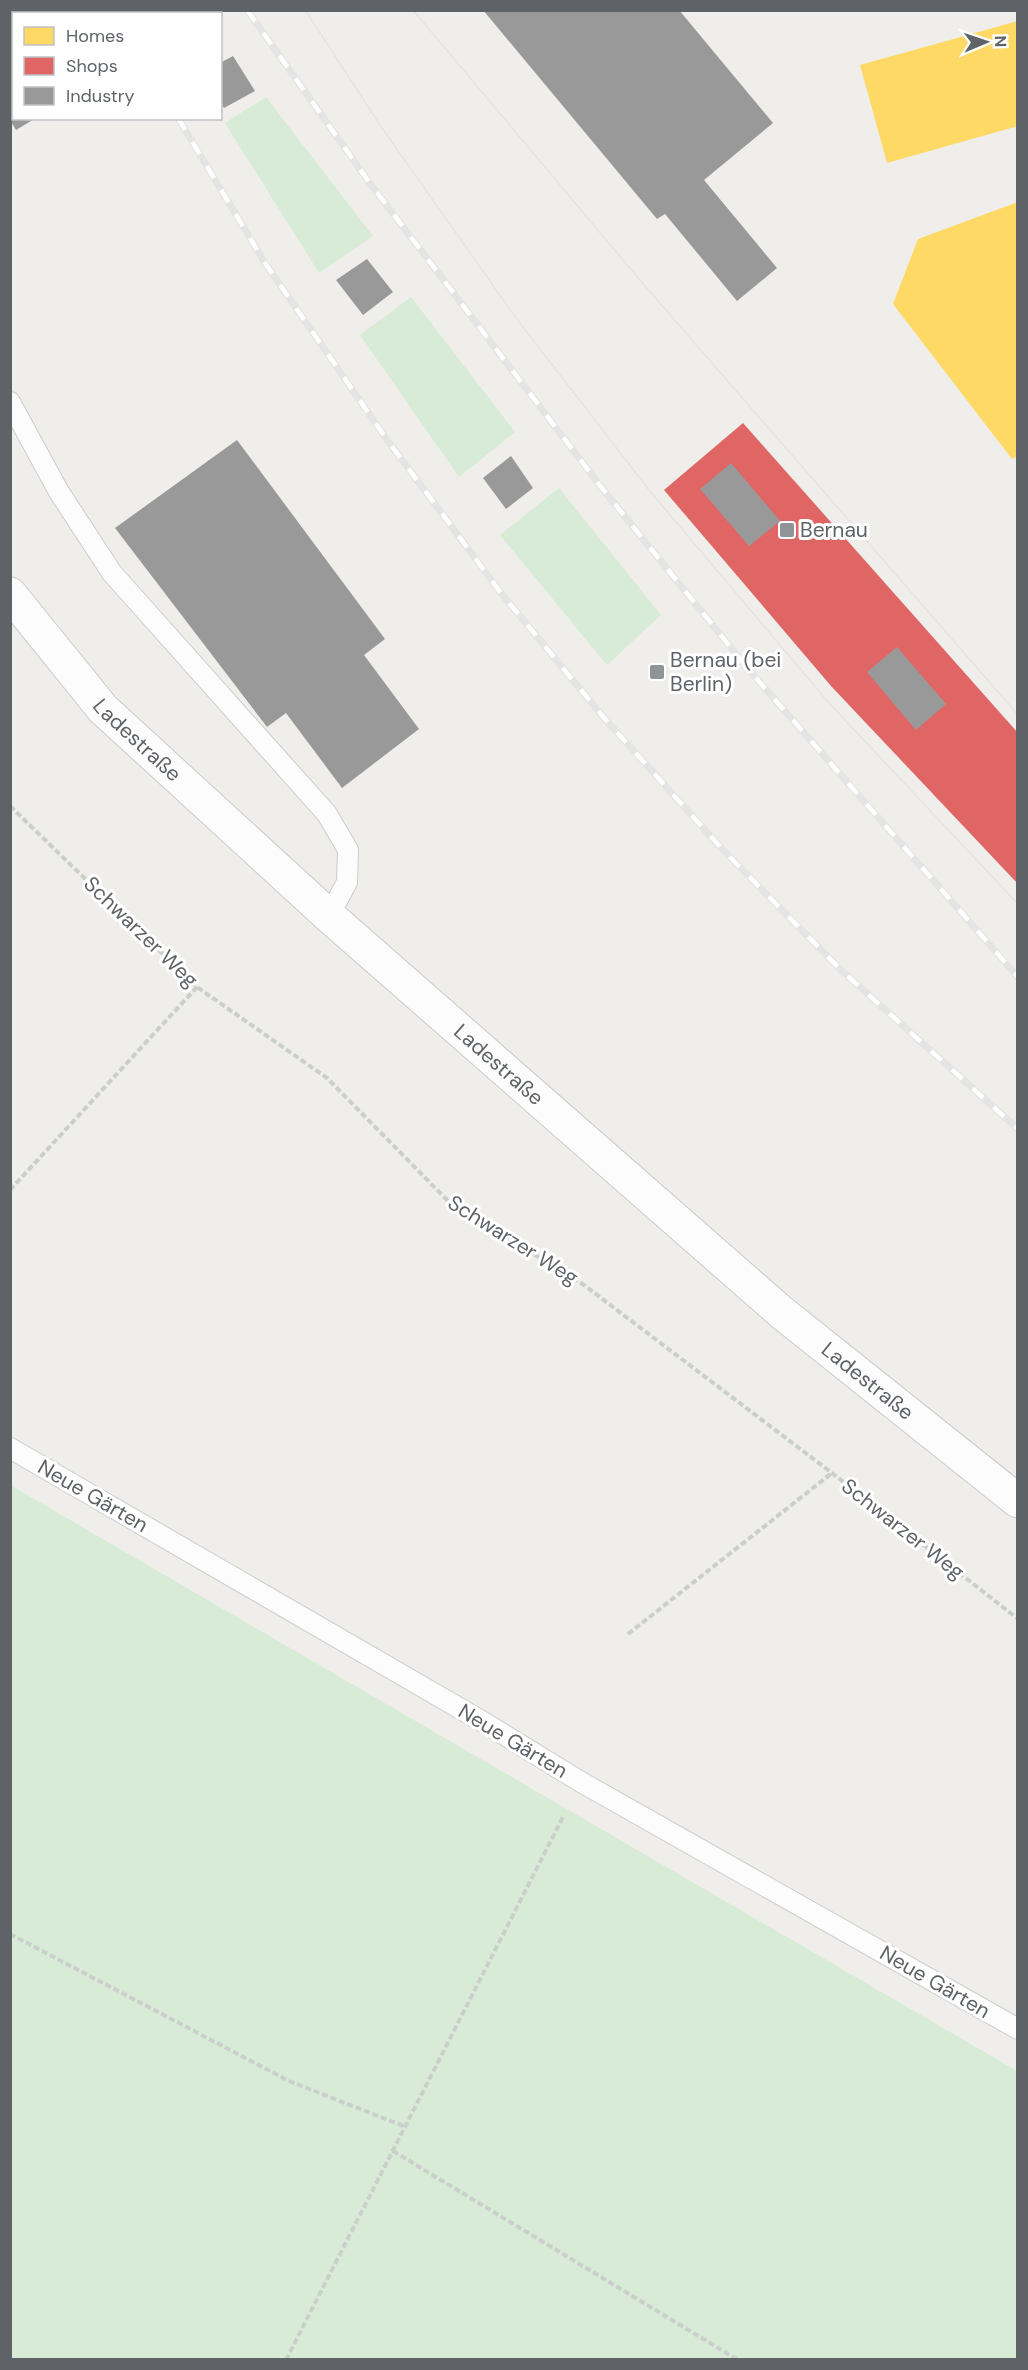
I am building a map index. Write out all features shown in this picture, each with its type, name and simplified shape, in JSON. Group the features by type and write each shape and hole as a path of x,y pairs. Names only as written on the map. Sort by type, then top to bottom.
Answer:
{"street":[{"name":"Ladestraße","path":"10,594 103,709 329,916 781,1312 1017,1501"}],"lane":[{"path":"10,402 59,492 112,573 327,814 348,850 347,882 329,916"},
{"name":"Neue Gärten","path":"10,1448 484,1723 581,1782 1017,2029"}],"path":[{"name":"Schwarzer Weg","path":"10,806 197,987 327,1078 449,1202 584,1285 832,1473 1017,1619"},
{"path":"10,1190 197,987"},
{"path":"628,1634 832,1473"},
{"path":"286,2360 581,1782"},
{"path":"10,1935 289,2081 406,2127"},
{"path":"393,2151 738,2360"}],"green space":[{"path":"153,11 209,12 154,12"},
{"path":"266,97 373,236 319,273 225,123"},
{"path":"411,297 515,432 459,477 360,335"},
{"path":"559,488 661,615 607,665 500,535"},
{"path":"10,1485 1017,2071 1017,2359 11,2359"}],"building: Homes":[{"path":"1018,21 1018,126 887,163 860,65"},
{"path":"1018,202 1018,456 1012,459 893,304 918,239"}],"building: Shops":[{"path":"743,423 1018,733 1018,884 831,686 664,490"}],"building: Industry":[{"path":"483,10 679,10 773,123 704,180 777,268 737,301 665,214 657,219"},
{"path":"10,31 12,34 12,120 33,120 16,130 10,120"},
{"path":"233,56 255,91 224,108 222,105 222,62"},
{"path":"367,259 393,292 363,315 336,280"},
{"path":"237,440 385,639 364,655 419,729 342,788 286,713 267,727 115,528"},
{"path":"511,456 533,488 506,509 483,478"},
{"path":"731,463 780,521 749,546 700,489"},
{"path":"897,647 946,704 916,730 867,672"}],"tram line":[{"path":"305,10 382,128 516,318 649,490 829,703 1018,904"},
{"path":"413,10 639,279 1018,715"}],"railway":[{"path":"247,10 369,182 601,487 749,670 1018,977"},
{"path":"179,120 265,263 385,437 501,593 605,719 723,850 842,971 1018,1129"}],"place":[{"name":"Bernau","path":"787,530"},
{"name":"Bernau (bei Berlin)","path":"657,672"}]}
